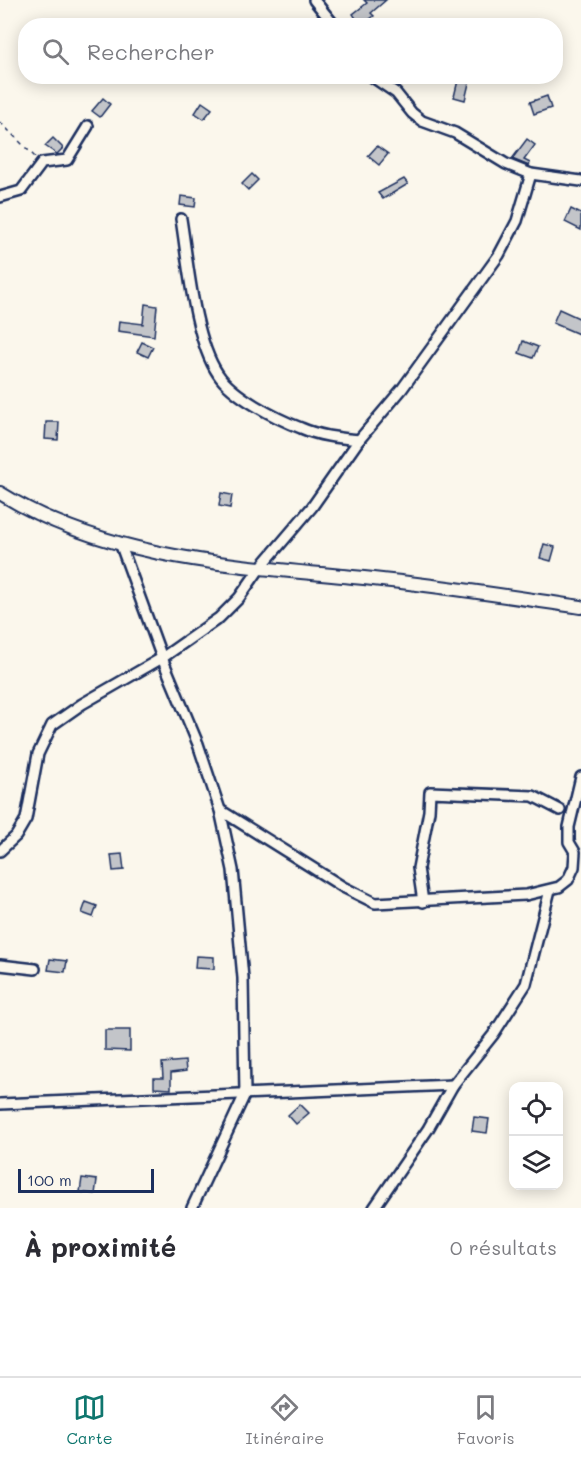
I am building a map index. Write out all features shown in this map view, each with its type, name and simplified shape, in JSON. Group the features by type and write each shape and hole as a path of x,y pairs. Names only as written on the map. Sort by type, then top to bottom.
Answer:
{"main road":[{"path":"0,493 54,520 120,543 178,556 260,568 394,581 581,607"}],"street":[{"path":"314,0 329,18"},
{"path":"383,84 396,93 412,113 422,121 455,133 475,147 531,174 581,181"},
{"path":"0,197 21,191 42,163 67,160 88,126"},
{"path":"0,851 16,836 26,819 38,754 52,725 82,704 162,658 219,618 239,598 260,568 312,507 359,441 402,389 499,255 517,221 531,174"},
{"path":"182,219 196,308 206,347 216,373 227,386 302,429 359,441"},
{"path":"120,543 162,658 198,744 220,810 233,870 242,968 244,1094 192,1208"},
{"path":"220,810 367,901 386,904 526,895 550,890 568,880 574,867 575,852 569,842 569,827 581,777"},
{"path":"423,902 418,867 429,811 430,792 533,796 560,810"},
{"path":"374,1208 428,1129 453,1085 493,1035 526,984 550,890"},
{"path":"0,965 35,969"},
{"path":"0,1104 453,1085"}],"path":[{"path":"0,122 42,163"}],"building":[{"path":"364,0 386,0 371,13 374,16 371,18 356,18 353,14 367,3"},
{"path":"457,84 469,84 465,100 454,97"},
{"path":"547,96 551,108 534,114 530,102"},
{"path":"103,98 110,104 100,117 92,111"},
{"path":"202,102 212,109 204,119 195,113"},
{"path":"53,138 63,148 57,154 45,146"},
{"path":"527,139 535,145 524,160 530,163 529,166 512,159"},
{"path":"377,146 388,154 379,165 368,156"},
{"path":"252,174 258,180 248,190 242,184"},
{"path":"404,179 408,184 383,199 378,193"},
{"path":"181,196 196,198 195,207 180,205"},
{"path":"571,209 581,214 581,230 565,222"},
{"path":"145,304 157,306 154,336 118,331 119,321 143,324"},
{"path":"559,309 581,319 581,335 553,323"},
{"path":"523,341 538,347 533,358 519,353"},
{"path":"142,342 153,347 148,357 137,352"},
{"path":"46,422 59,422 58,440 45,439"},
{"path":"221,493 232,495 230,508 219,506"},
{"path":"544,544 555,547 551,561 540,558"},
{"path":"122,854 124,870 113,871 111,855"},
{"path":"86,902 97,906 93,917 82,913"},
{"path":"196,956 214,957 214,969 195,968"},
{"path":"50,959 67,961 65,972 48,970"},
{"path":"105,1030 130,1030 130,1051 105,1050"},
{"path":"185,1061 186,1071 171,1073 171,1089 154,1088 154,1078 163,1078 162,1063"},
{"path":"300,1104 309,1113 296,1124 288,1115"},
{"path":"474,1117 489,1119 487,1133 472,1131"},
{"path":"82,1178 97,1180 95,1194 80,1192"}]}
